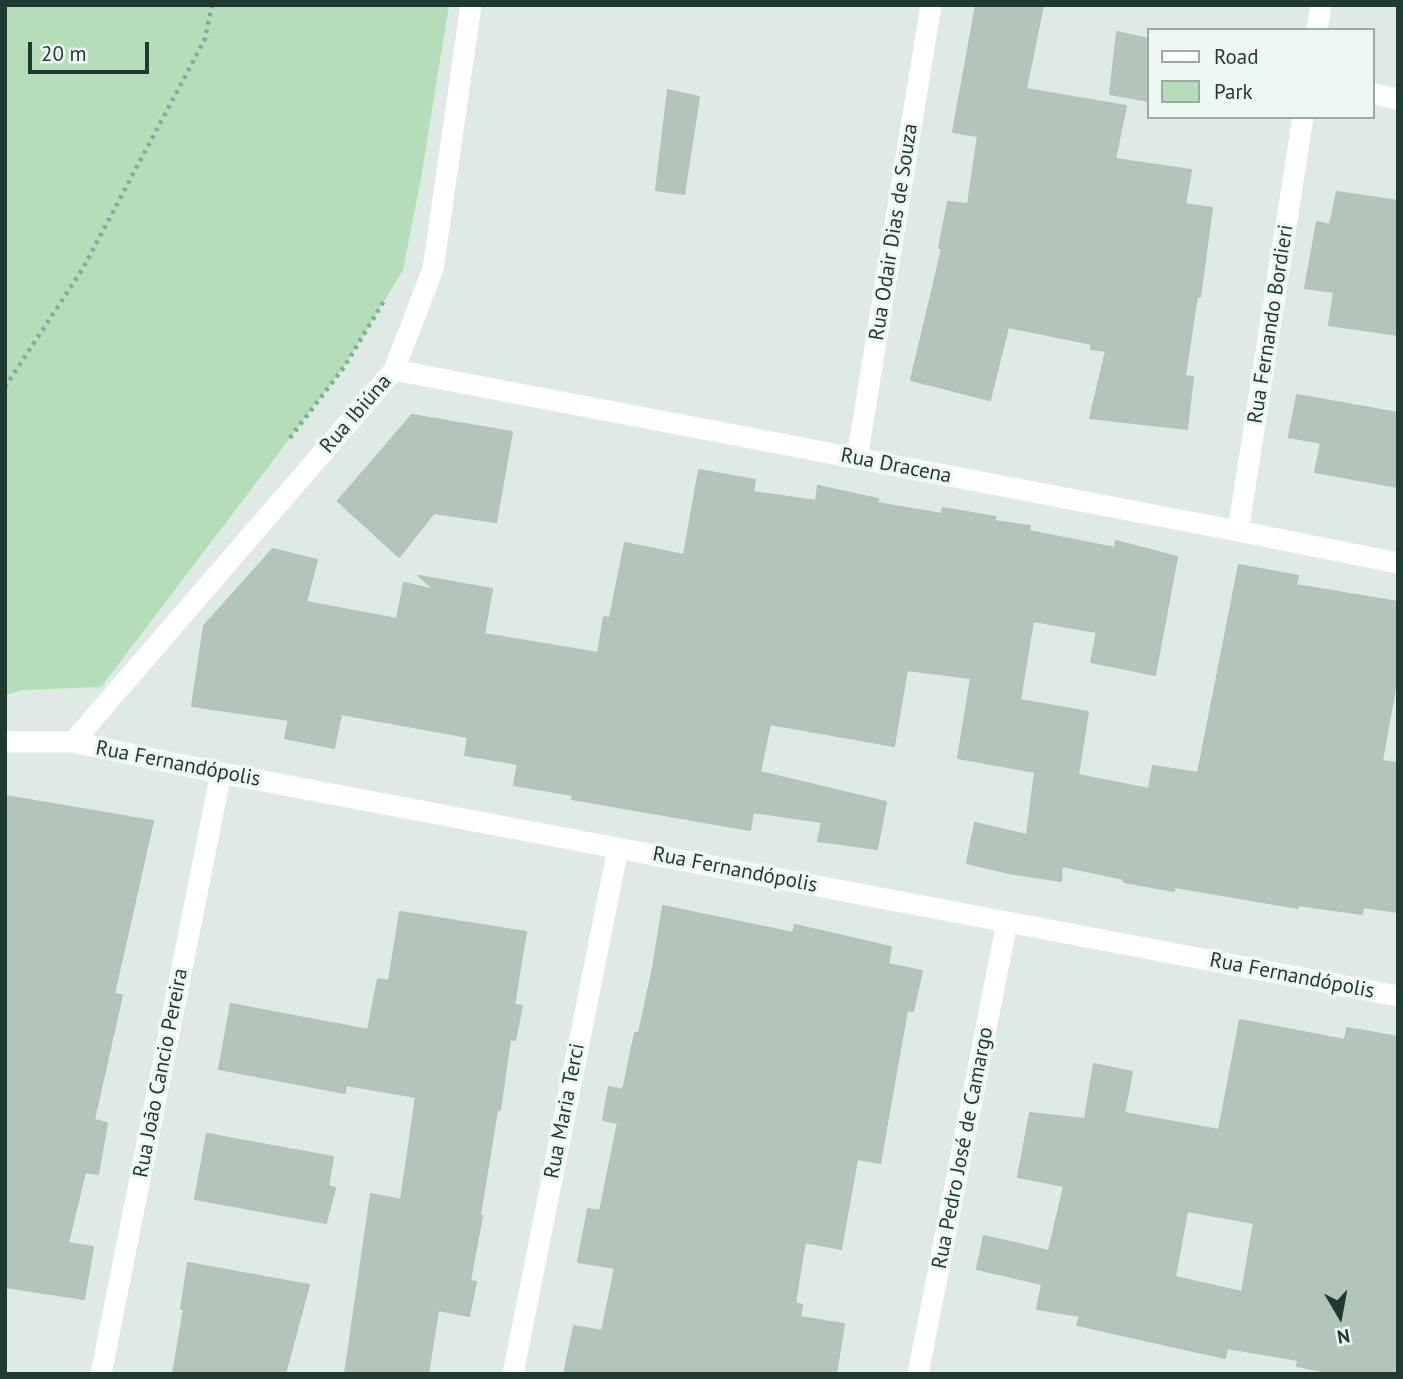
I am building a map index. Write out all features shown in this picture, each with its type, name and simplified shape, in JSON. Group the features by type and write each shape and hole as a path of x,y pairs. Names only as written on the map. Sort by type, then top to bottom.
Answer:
{"street":[{"name":"Rua Ibiúna","path":"73,742 394,370 433,270 471,5"},
{"name":"Rua Odair Dias de Souza","path":"857,458 930,5"},
{"path":"1317,28 1321,5"},
{"path":"1375,94 1398,99"},
{"name":"Rua Fernando Bordieri","path":"1238,531 1303,119"},
{"name":"Rua Dracena","path":"394,370 1398,563"},
{"name":"Rua Fernandópolis","path":"5,742 73,742 221,773 1398,996"},
{"name":"Rua João Cancio Pereira","path":"101,1374 221,773"},
{"name":"Rua Maria Terci","path":"513,1374 618,848"},
{"name":"Rua Pedro José de Camargo","path":"918,1374 1007,922"}],"path":[{"path":"5,387 82,270 205,39 212,5"},
{"path":"288,441 344,367 390,291"}],"green space":[{"path":"5,5 449,5 403,270 344,367 101,687 23,690 5,695"}],"building":[{"path":"976,5 1043,5 1026,89 1126,106 1115,159 1191,170 1185,204 1212,208 1200,297 1197,296 1185,376 1193,377 1187,429 1090,418 1106,351 1091,349 1092,344 1008,327 990,400 911,380 942,249 939,248 948,202 968,204 978,136 953,132"},
{"path":"1117,32 1148,39 1148,101 1110,94"},
{"path":"668,90 699,97 684,194 656,190"},
{"path":"1337,192 1398,201 1398,335 1329,325 1334,292 1305,288 1317,222 1330,225"},
{"path":"1297,395 1398,413 1398,487 1315,472 1321,443 1289,437"},
{"path":"412,415 512,432 496,522 434,513 399,557 338,501"},
{"path":"699,470 755,480 753,492 816,501 818,486 878,499 877,503 942,514 943,508 995,517 995,521 1030,526 1029,531 1115,548 1116,541 1177,557 1155,675 1091,662 1097,632 1033,621 1020,700 1088,712 1078,775 1149,789 1153,766 1198,773 1239,565 1298,576 1296,585 1398,602 1398,672 1382,761 1398,763 1398,912 1363,907 1362,914 1298,905 1298,908 1175,887 1174,891 1124,882 1124,879 1062,866 1061,881 967,863 975,823 1027,835 1035,772 958,758 971,678 907,670 894,746 770,724 760,772 886,802 877,849 818,841 822,822 753,812 750,830 572,799 573,795 514,785 518,764 465,755 468,737 341,714 334,748 285,738 289,720 192,706 204,626 273,549 317,560 306,602 397,619 404,583 435,590 419,576 492,589 484,634 598,653 604,617 610,618 625,543 684,555"},
{"path":"5,796 153,821 114,994 122,995 94,1120 107,1123 98,1174 85,1172 68,1243 93,1247 84,1299 5,1287"},
{"path":"663,906 793,933 795,925 891,947 888,964 922,971 913,1011 907,1010 880,1163 857,1159 841,1249 805,1242 795,1303 802,1305 800,1317 844,1324 836,1374 564,1374 574,1326 602,1331 615,1268 578,1262 588,1209 600,1211 618,1123 603,1120 609,1087 623,1090 635,1033 639,1033"},
{"path":"400,912 526,932 514,1005 522,1006 515,1040 510,1039 500,1110 497,1110 470,1281 476,1282 469,1316 438,1310 428,1374 345,1374 371,1194 401,1200 416,1097 346,1085 345,1093 219,1069 231,1004 368,1030 378,979 389,981"},
{"path":"1240,1020 1345,1040 1347,1028 1398,1037 1398,1374 1338,1374 1297,1366 1298,1360 1227,1348 1225,1358 1077,1325 1080,1316 1037,1309 1042,1284 977,1269 984,1236 1049,1251 1064,1186 1018,1177 1030,1113 1085,1119 1094,1064 1132,1072 1124,1113 1219,1130","holes":["1187,1211 1254,1223 1242,1292 1175,1277"]},
{"path":"207,1134 333,1157 328,1186 335,1188 326,1223 195,1199"},
{"path":"188,1263 309,1285 285,1374 173,1374 184,1309 181,1309"}]}
